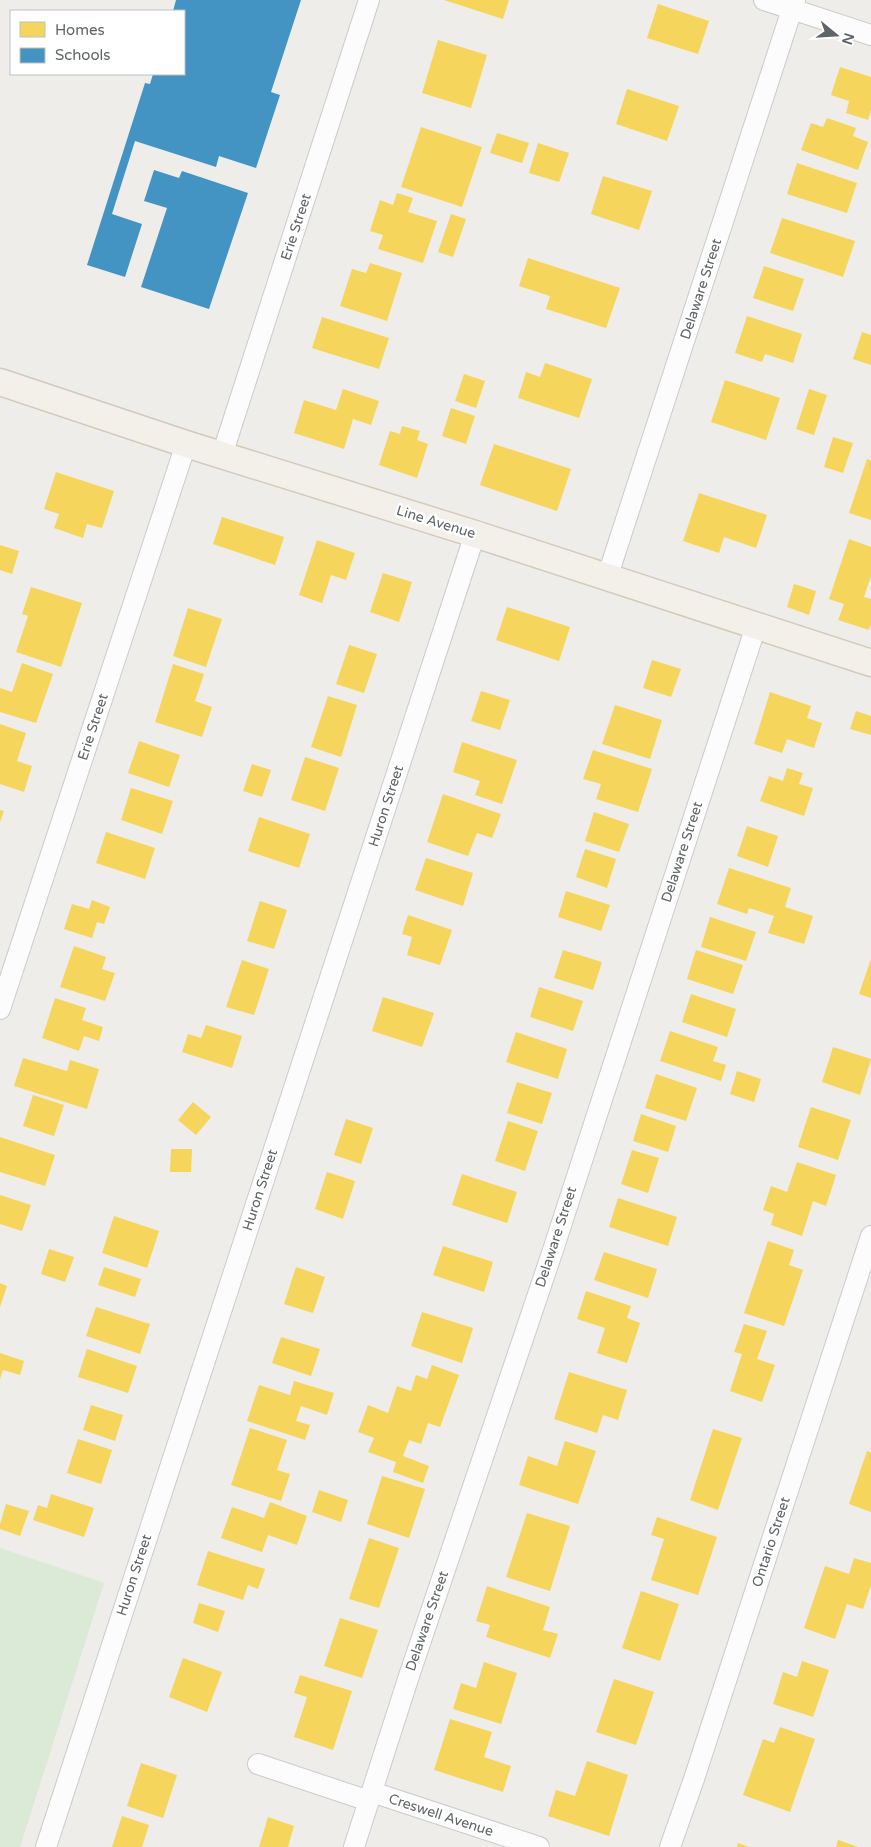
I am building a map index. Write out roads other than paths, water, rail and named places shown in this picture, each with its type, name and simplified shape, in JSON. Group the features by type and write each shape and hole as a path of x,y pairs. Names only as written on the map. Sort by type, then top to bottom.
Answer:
{"main road":[{"name":"Line Avenue","path":"0,382 186,444 474,534 871,663"}],"street":[{"name":"Erie Street","path":"222,455 369,0"},
{"path":"764,0 793,4 871,35"},
{"name":"Delaware Street","path":"607,578 793,4"},
{"name":"Erie Street","path":"0,1009 186,444"},
{"name":"Huron Street","path":"46,1847 474,534"},
{"name":"Delaware Street","path":"354,1847 408,1679 553,1250 756,626"},
{"name":"Ontario Street","path":"670,1847 694,1779 871,1236"},
{"name":"Creswell Avenue","path":"258,1764 539,1847"}]}
